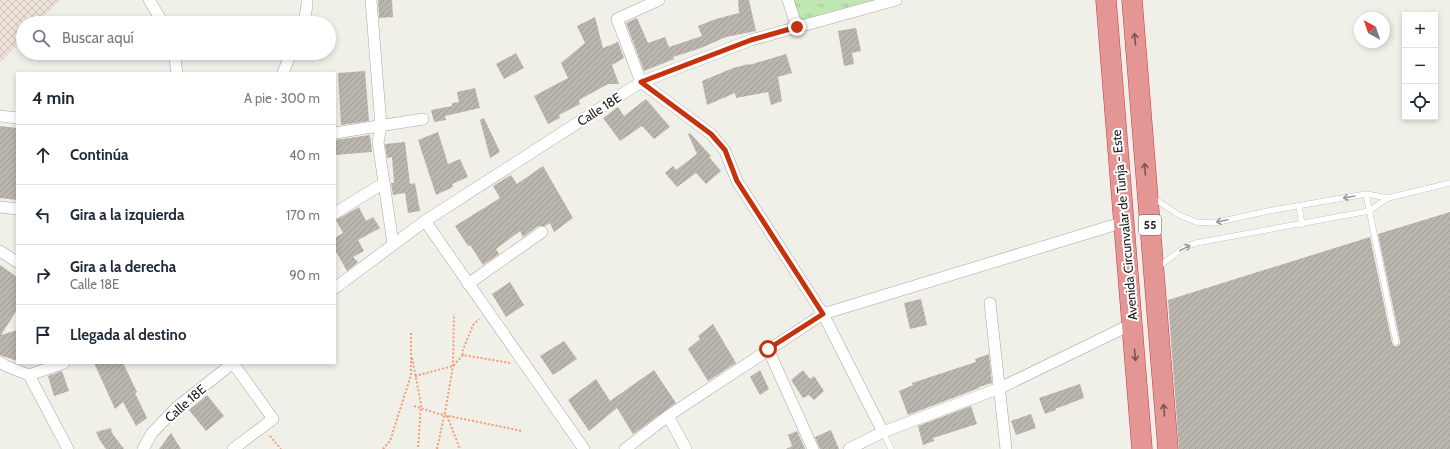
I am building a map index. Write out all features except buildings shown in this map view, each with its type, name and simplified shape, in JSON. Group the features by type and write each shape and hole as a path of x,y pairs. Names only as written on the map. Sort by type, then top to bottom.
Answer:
{"highway":[{"name":"Avenida Circunvalar de Tunja - Este","path":"1106,0 1142,449"},
{"name":"Avenida Circunvalar de Tunja - Este","path":"1132,0 1168,449"}],"street":[{"path":"149,0 159,16"},
{"path":"306,16 308,5 307,0"},
{"path":"371,0 381,126 378,142 393,244"},
{"path":"659,0 617,19 641,82 711,134 725,150 737,181 823,314 883,432"},
{"path":"788,0 797,27"},
{"name":"Calle 18E","path":"336,287 425,221 641,82 751,40 896,0"},
{"path":"175,60 177,72"},
{"path":"283,72 289,60"},
{"path":"0,116 16,118"},
{"path":"336,133 423,119"},
{"path":"336,212 384,183"},
{"path":"0,207 16,210"},
{"path":"425,221 584,449"},
{"path":"625,449 668,416 823,314 1124,222"},
{"path":"468,284 542,232"},
{"path":"0,251 16,261"},
{"path":"990,303 1006,449"},
{"path":"849,449 883,432 1000,388 1132,324"},
{"path":"768,349 812,449"},
{"path":"0,362 29,375 61,364"},
{"name":"Calle 18E","path":"144,449 152,433 177,407 232,364"},
{"path":"233,449 273,419 234,364"},
{"path":"29,375 68,449"},
{"path":"668,416 686,449"}],"lane":[{"path":"1153,271 1185,247 1196,243 1302,225 1369,211 1388,198 1450,183"},
{"path":"1147,195 1179,215 1196,222 1214,223 1366,194 1388,198"},
{"path":"1366,194 1396,342"},
{"path":"1299,206 1302,225"},
{"path":"883,432 892,449"}],"path":[{"path":"415,376 453,366 463,355 462,352 473,325 487,311"},
{"path":"437,449 453,366 454,314"},
{"path":"383,449 390,441 411,375 411,331"},
{"path":"411,353 421,404 418,449"},
{"path":"463,355 510,363 522,361"},
{"path":"414,406 447,416 522,431"},
{"path":"447,416 460,449"},
{"path":"263,427 282,449"}],"shaded area":[{"path":"0,0 60,0 45,16 16,16 16,46 0,63"}],"green space":[{"path":"794,0 883,0 801,21"}],"route":[{"path":"768,349 823,314 737,181 725,150 711,134 641,82 751,40 797,27"}]}
